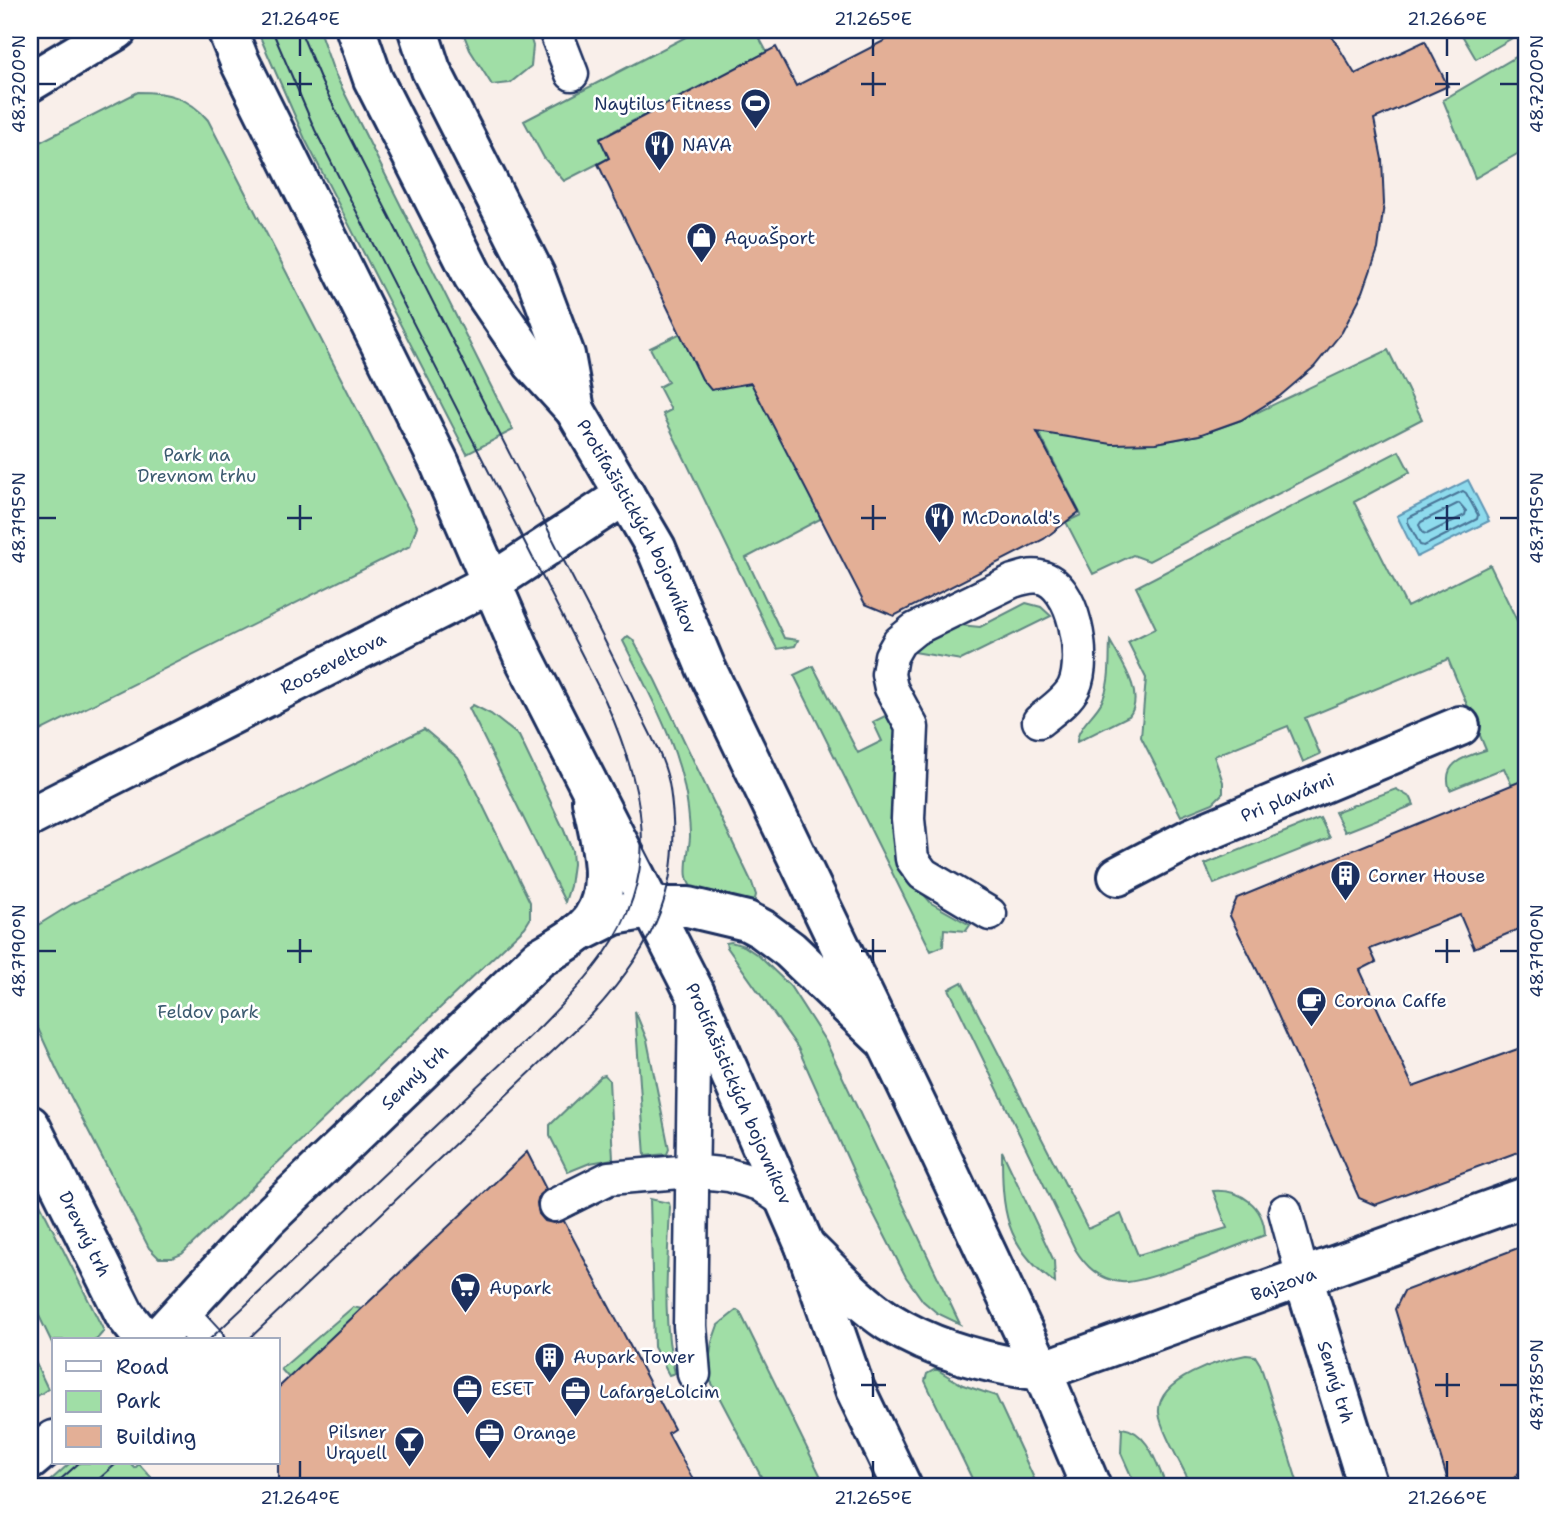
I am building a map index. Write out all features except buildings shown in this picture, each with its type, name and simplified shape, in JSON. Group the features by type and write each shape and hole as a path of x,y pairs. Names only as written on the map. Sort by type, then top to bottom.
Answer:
{"street":[{"path":"30,82 117,30"},
{"name":"Protifašistických bojovníkov","path":"227,30 240,62 440,464 523,656 590,792 695,993 805,1246 855,1389 902,1487"},
{"name":"Protifašistických bojovníkov","path":"356,30 373,79 473,276 533,364 575,410 656,548 706,668 1042,1371 1091,1487"},
{"path":"418,30 431,70 535,275 565,355 575,410"},
{"name":"Rooseveltova","path":"30,817 491,583 625,495"},
{"name":"Pri plavárni","path":"1118,876 1191,838 1461,726"},
{"name":"Senný trh","path":"162,1338 195,1327 287,1200 539,958 578,933 592,919 597,909 604,872 590,792"},
{"name":"Protifašistických bojovníkov","path":"578,933 614,915 651,908 695,908 734,916 762,929 790,950 887,1042"},
{"name":"Drevný trh","path":"30,1125 125,1315 143,1338"},
{"name":"Bajzova","path":"1042,1371 1526,1197"},
{"name":"Protifašistických bojovníkov","path":"805,1246 856,1296 899,1327 950,1351 997,1365 1042,1371"},
{"name":"Senný trh","path":"1303,1277 1368,1487"},
{"path":"30,1460 52,1442"}],"lane":[{"path":"555,30 572,74"},
{"path":"990,914 923,874 912,859 908,819 912,727 891,688 888,674 891,656 899,642 915,629 1013,581 1026,577 1048,580 1058,588 1072,612 1079,653 1075,684 1068,696 1039,720"},
{"path":"694,1374 690,1326 695,993"},
{"path":"555,1205 609,1178 692,1171 729,1175 759,1184 786,1202"},
{"path":"1285,1210 1303,1277"}],"green space":[{"path":"257,30 319,30 334,72 513,430 467,454 305,139"},
{"path":"462,30 485,30 487,34 497,30 528,30 533,46 531,66 510,83 492,85 470,50"},
{"path":"699,30 755,30 767,52 600,138 609,158 564,181 544,158 524,121"},
{"path":"1459,30 1526,30 1476,59"},
{"path":"1526,51 1526,149 1475,178 1443,100"},
{"name":"Park na Drevnom trhu","path":"138,92 177,97 193,106 208,120 417,526 410,546 30,736 30,147"},
{"path":"722,327 822,518 746,558 784,638 798,640 795,646 777,649 663,414 671,410 659,387 668,382 650,348 681,333 702,379 708,386"},
{"path":"1388,350 1422,419 1149,561 1133,555 1093,574 1066,522 1081,515 1036,427 1156,443 1199,435 1241,420"},
{"path":"1399,451 1410,472 1354,502 1407,607 1490,565 1526,639 1526,780 1512,786 1504,768 1450,790 1448,780 1452,767 1464,758 1486,750 1448,659 1305,718 1320,754 1303,762 1288,726 1214,756 1223,782 1223,793 1213,803 1181,816 1141,737 1146,678 1128,642 1156,628 1136,587"},
{"path":"1026,603 1041,607 1051,616 961,660 914,652 917,644 950,624 980,627"},
{"path":"628,636 633,640 655,680 752,883 756,895 754,903 698,891 688,882 686,867 690,829 679,765 664,724 623,641"},
{"path":"1110,641 1130,678 1135,698 1133,708 1129,716 1077,742 1080,731 1105,694"},
{"path":"813,666 858,753 882,741 873,722 889,714 898,731 911,879 931,903 970,925 966,931 944,929 943,946 931,951 794,675"},
{"path":"473,705 491,714 519,736 563,828 572,850 573,864 565,902 469,708"},
{"name":"Feldov park","path":"424,729 458,758 465,769 530,902 530,919 525,927 182,1254 172,1258 159,1258 149,1248 57,1070 30,1011 30,930 72,904"},
{"path":"1396,789 1411,798 1414,805 1345,832 1335,812"},
{"path":"1320,818 1330,838 1214,884 1205,864"},
{"path":"726,943 744,946 759,956 790,986 826,1042 960,1324 937,1313 923,1301 906,1277 864,1195 798,1048 727,947"},
{"path":"962,982 1088,1229 1121,1214 1138,1255 1227,1228 1213,1191 1223,1191 1241,1196 1255,1207 1264,1224 1265,1235 1170,1271 1133,1281 1113,1280 1094,1271 1075,1249 949,989"},
{"path":"635,1011 647,1040 669,1149 667,1154 645,1156"},
{"path":"605,1075 609,1080 613,1159 590,1163 568,1172 550,1136 550,1125"},
{"path":"1002,1151 1054,1261 1055,1283 1025,1255 1009,1225 1003,1191"},
{"path":"30,1184 104,1331 98,1338 52,1338 52,1343 30,1297"},
{"path":"650,1199 669,1203 670,1207 667,1311 675,1373 669,1375 654,1347"},
{"path":"353,1307 362,1309 289,1378 281,1369"},
{"path":"737,1310 826,1487 761,1487 765,1484 707,1374 712,1342 718,1325"},
{"path":"30,1351 48,1389 30,1401"},
{"path":"1246,1355 1255,1356 1260,1364 1299,1487 1192,1487 1164,1430 1159,1413 1161,1401 1168,1390 1192,1373 1221,1361"},
{"path":"936,1369 963,1385 996,1396 1038,1487 976,1487 925,1381 927,1374"},
{"path":"1122,1428 1131,1431 1145,1442 1167,1487 1136,1487 1121,1453"},
{"path":"69,1464 131,1464 135,1468 139,1464 151,1477 154,1487 43,1487"}],"water":[{"path":"1468,480 1489,521 1417,557 1397,516"}],"tram line":[{"path":"211,1338 542,1025 575,990 605,953 623,922 635,890 641,859 637,796 629,764 605,700 315,130 272,30"},
{"path":"250,1338 592,1014 633,963 648,938 660,912 673,855 670,789 658,749 322,83 300,30"},
{"path":"52,1487 78,1464"},
{"path":"90,1487 116,1464"}],"place":[{"name":"Naytilus Fitness","path":"755,131"},
{"name":"NAVA","path":"659,172"},
{"name":"AquaŠport","path":"701,265"},
{"name":"McDonald's","path":"939,545"},
{"name":"Corner House","path":"1345,903"},
{"name":"Corona Caffe","path":"1311,1028"},
{"name":"Aupark","path":"466,1315"},
{"name":"Aupark Tower","path":"550,1384"},
{"name":"ESET","path":"468,1416"},
{"name":"LafargeLolcim","path":"576,1419"},
{"name":"Orange","path":"490,1460"},
{"name":"Pilsner Urquell","path":"410,1469"}]}
